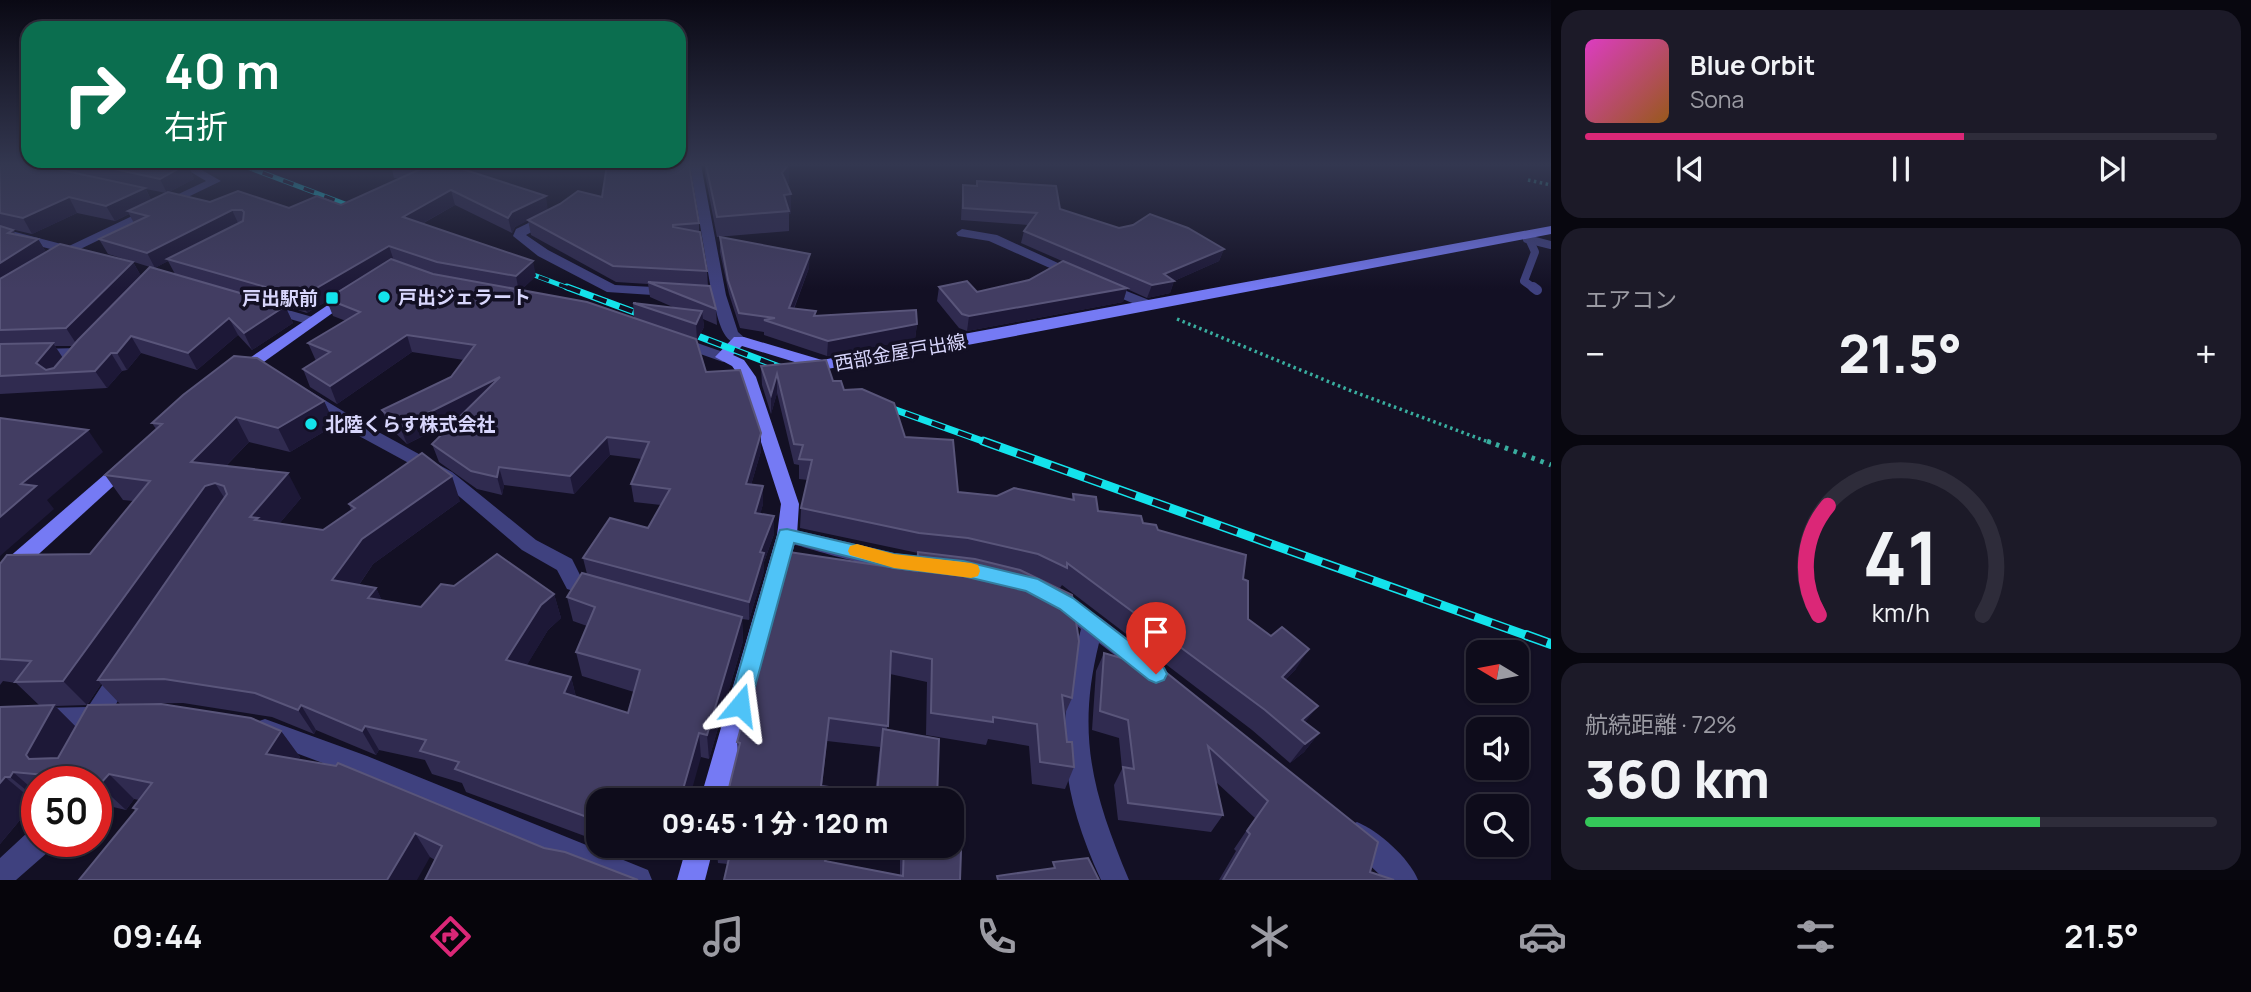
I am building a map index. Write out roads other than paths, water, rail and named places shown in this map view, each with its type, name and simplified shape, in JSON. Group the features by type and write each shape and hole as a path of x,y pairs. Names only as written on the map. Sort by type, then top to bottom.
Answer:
{"main road":[{"name":"西部金屋戸出線","path":"739,340 821,365 1525,238 1551,230"},
{"path":"224,383 261,364 311,321 366,284"},
{"path":"716,788 753,632 787,535 790,504 748,377 738,363 723,357 739,340"},
{"path":"0,577 8,561 141,452"},
{"path":"691,880 697,858"}],"street":[{"path":"64,253 161,206"},
{"path":"703,206 719,295 731,334 739,340"},
{"path":"558,214 520,232 519,236 542,253 612,289 719,295"},
{"path":"0,232 64,253 94,257"},
{"path":"962,233 992,238 1154,304"},
{"path":"253,304 311,321"},
{"path":"66,371 100,333"},
{"path":"658,334 723,357"},
{"path":"0,355 82,352"},
{"path":"289,383 365,432 446,476 529,545 565,565 574,583 614,594"},
{"path":"787,535 894,561 963,569"},
{"path":"1031,585 1067,604 1167,682"},
{"path":"1093,624 1076,708 1076,739 1095,838 1115,880"},
{"path":"97,725 131,660"},
{"path":"0,720 97,725 130,718"},
{"path":"247,727 272,731 638,880"},
{"path":"1340,823 1372,847 1404,880"},
{"path":"0,876 21,857"}],"lane":[{"path":"1525,238 1551,245"},
{"path":"1525,238 1535,252 1524,281 1537,290"}],"railway":[{"path":"351,206 361,210"},
{"path":"518,269 571,289"},
{"path":"567,287 653,319"},
{"path":"682,330 790,371"},
{"path":"879,404 988,443"},
{"path":"983,441 1531,637"},
{"path":"1526,635 1551,644"}],"place":[{"name":"戸出ジェラート","path":"384,297"},
{"name":"戸出駅前","path":"332,298"},
{"name":"北陸くらす株式会社","path":"311,424"}]}
